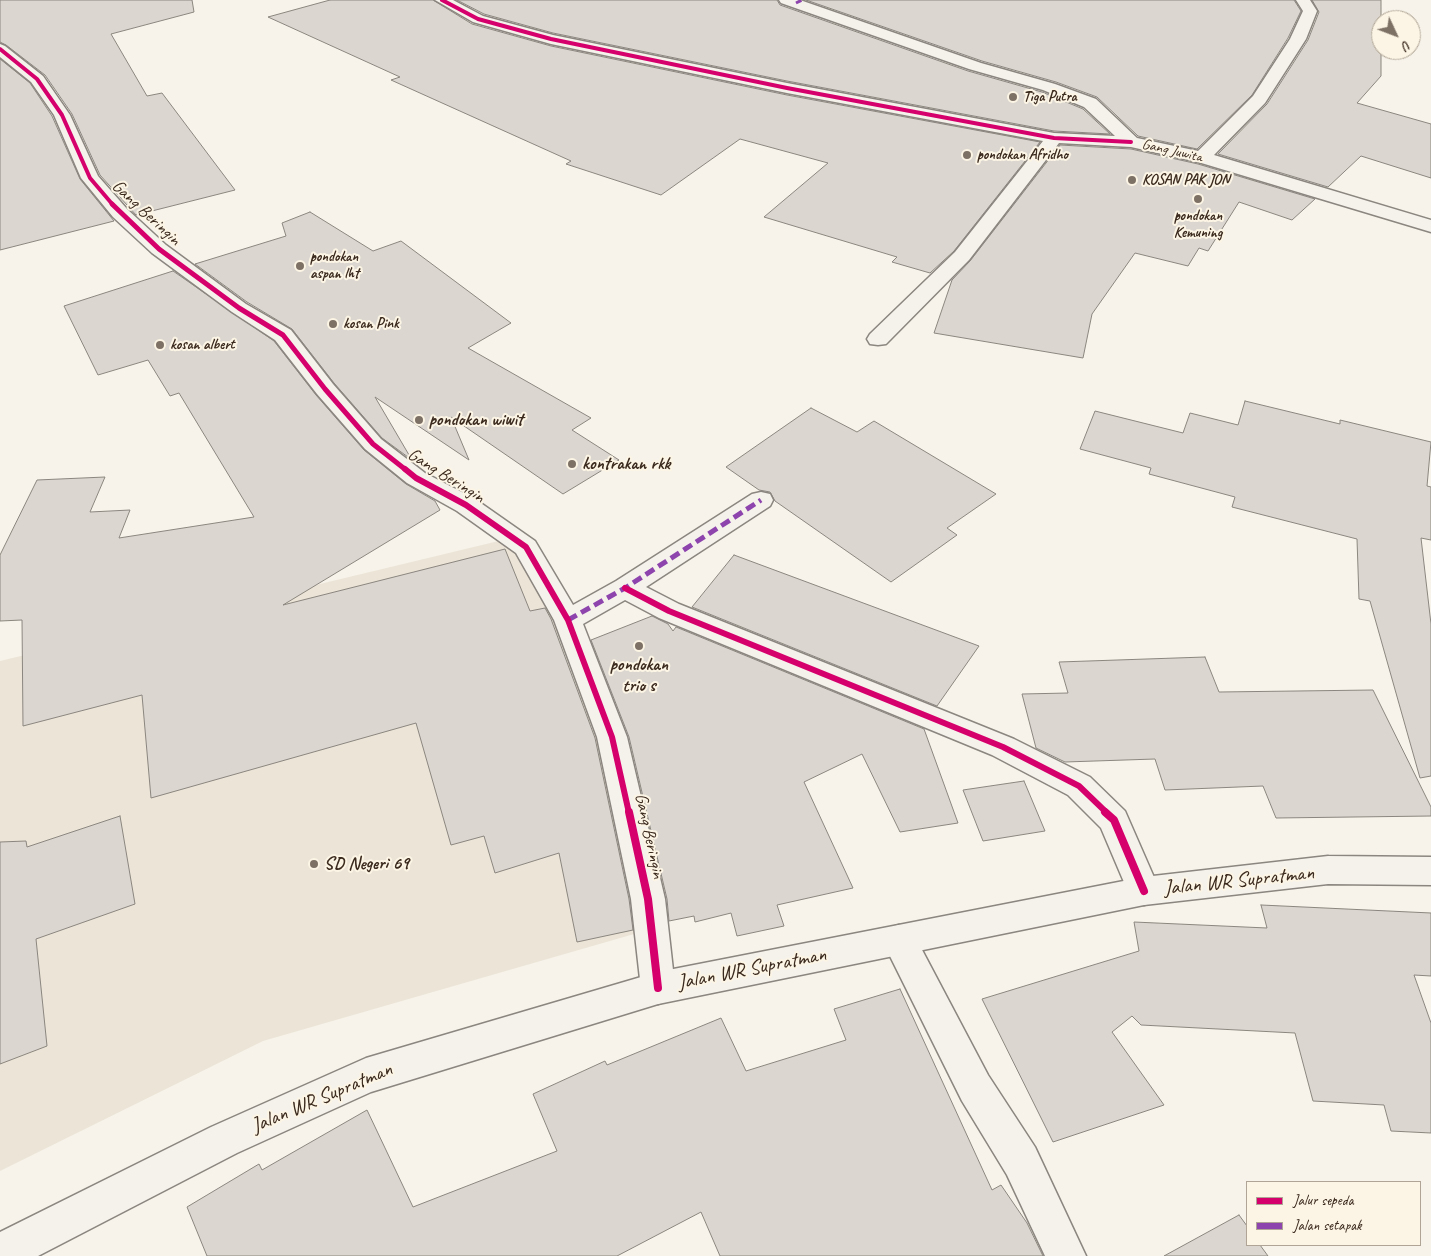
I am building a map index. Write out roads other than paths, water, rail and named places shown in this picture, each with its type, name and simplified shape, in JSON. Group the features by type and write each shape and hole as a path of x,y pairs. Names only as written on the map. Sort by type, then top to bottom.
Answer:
{"main road":[{"path":"442,0 478,19 550,39 787,88 1054,138 1131,142"},
{"path":"1202,157 1259,99 1298,39 1310,11 1302,0"},
{"name":"Gang Juwita","path":"795,1 974,66 1049,87 1090,103 1131,142 1202,157 1431,226"},
{"name":"Gang Beringin","path":"0,49 37,79 62,115 90,178 120,213 159,248 238,308 283,335 325,389 373,444 416,478 466,505 526,547 568,620 612,737 648,899 658,988"},
{"path":"878,339 942,278 962,256 1054,138"},
{"path":"568,620 625,588 760,500"},
{"path":"625,588 669,611 1003,747 1079,786 1114,820 1144,891"},
{"name":"Jalan WR Supratman","path":"0,1254 224,1140 366,1076 658,988 1144,891 1328,870 1431,871"},
{"path":"899,940 975,1088 1021,1161 1066,1256"}],"place":[{"name":"Tiga Putra","path":"1013,97"},
{"name":"pondokan Afridho","path":"967,155"},
{"name":"KOSAN PAK JON","path":"1132,180"},
{"name":"pondokan Kemuning","path":"1198,199"},
{"name":"pondokan aspan lht","path":"300,266"},
{"name":"kosan Pink","path":"333,324"},
{"name":"kosan albert","path":"160,345"},
{"name":"pondokan wiwit","path":"419,420"},
{"name":"kontrakan rkk","path":"572,464"},
{"name":"pondokan trio s","path":"639,646"},
{"name":"SD Negeri 69","path":"314,864"}]}
